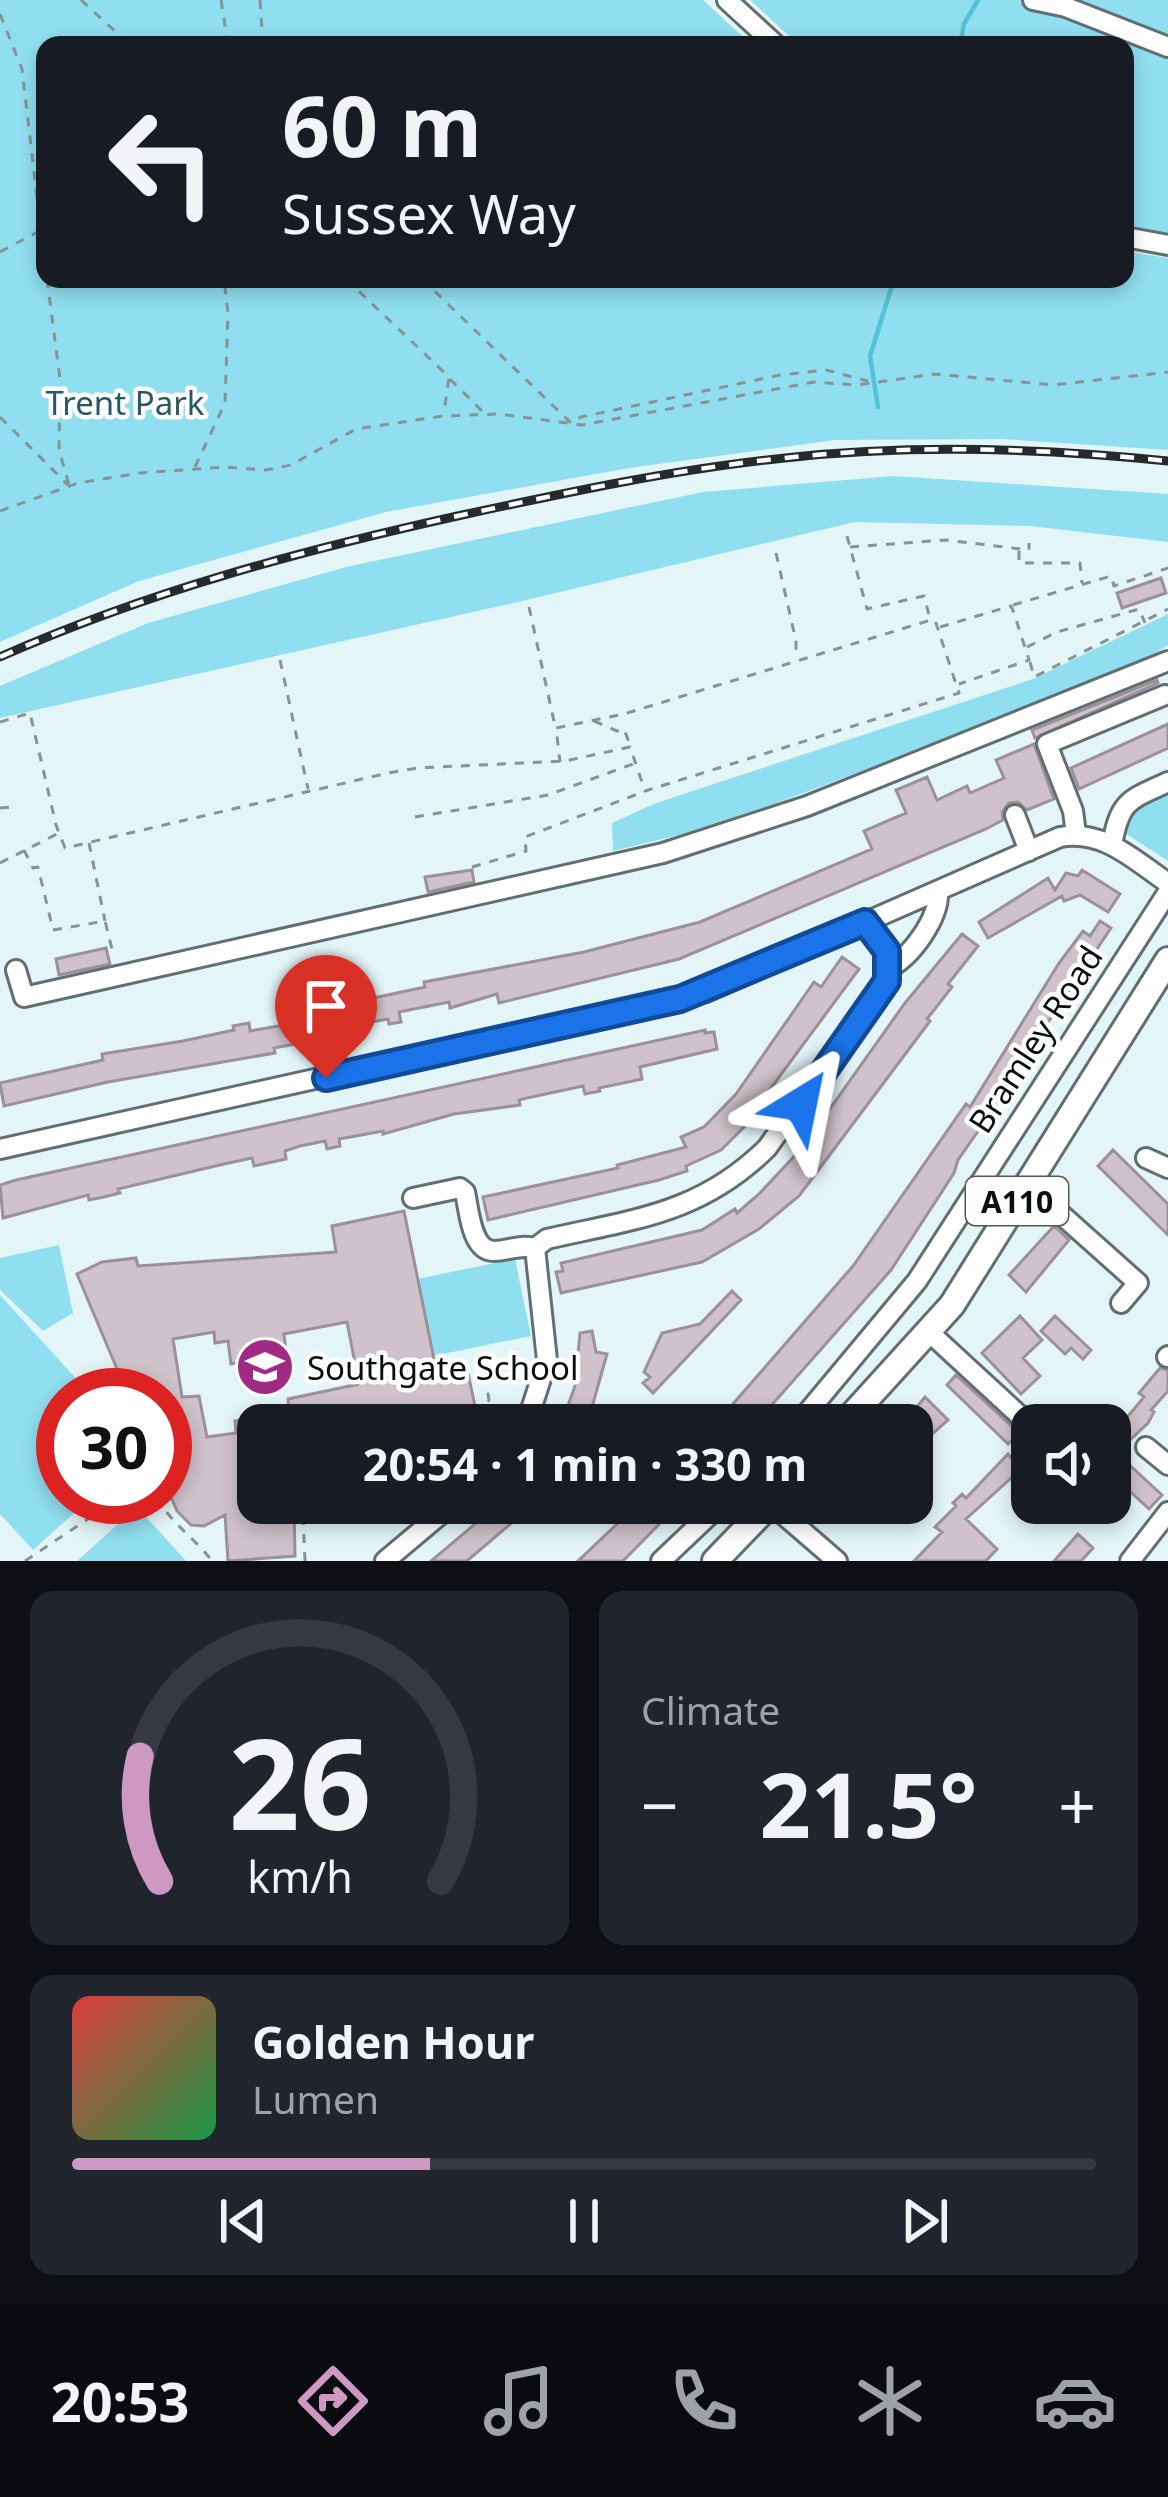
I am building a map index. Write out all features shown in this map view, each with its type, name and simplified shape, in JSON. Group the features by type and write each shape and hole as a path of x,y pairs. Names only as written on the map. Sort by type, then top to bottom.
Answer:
{"main road":[{"name":"Bramley Road","path":"862,1404 952,1305 1168,960"},
{"path":"715,1561 745,1524"}],"street":[{"path":"727,0 766,36"},
{"path":"1033,0 1066,7 1168,47"},
{"path":"1134,239 1168,245"},
{"path":"16,970 25,997 663,854 807,806 1168,661"},
{"path":"0,1149 680,999 1076,834 1073,811 1047,744 1165,695"},
{"path":"1112,844 1120,809 1168,782"},
{"path":"1015,815 1029,851"},
{"name":"Bramley Road","path":"815,1404 917,1282 1168,888 1112,844 1076,834"},
{"path":"890,968 904,960 939,905 938,891"},
{"path":"535,1248 547,1239 687,1204 746,1168 801,1104 887,981 890,968 881,940 865,922"},
{"path":"1146,1158 1168,1168"},
{"path":"1027,1184 1138,1283 1121,1303"},
{"path":"413,1198 460,1188 483,1249 535,1248"},
{"path":"533,1404 547,1360 535,1248"},
{"path":"917,1282 952,1305"},
{"path":"929,1332 1011,1408"},
{"path":"1146,1447 1168,1465"},
{"path":"1130,1561 1168,1512"},
{"path":"385,1561 429,1524"},
{"path":"661,1561 700,1524"},
{"path":"784,1524 837,1561"}],"path":[{"path":"82,0 120,36"},
{"path":"221,0 227,36"},
{"path":"260,0 262,36"},
{"path":"0,14 22,70 36,182"},
{"path":"0,253 36,233"},
{"path":"48,288 60,379 59,450 69,487"},
{"path":"194,469 225,403 225,288"},
{"path":"358,288 485,414"},
{"path":"431,288 571,423"},
{"path":"571,423 581,417 780,375 826,370 869,382"},
{"path":"0,512 69,487 140,473 266,470 290,465 356,429 443,416 485,414 582,425 814,382 869,382 935,374 1053,385 1168,372"},
{"path":"443,416 449,377"},
{"path":"0,417 69,487"},
{"path":"847,536 867,609 924,596 931,620"},
{"path":"850,548 946,540 1029,550 1029,543"},
{"path":"1019,549 1019,563 1080,563 1083,585"},
{"path":"776,553 796,660"},
{"path":"938,628 1111,576 1114,586 1168,568"},
{"path":"1012,606 1034,677 1168,609"},
{"path":"529,608 560,762"},
{"path":"1025,648 1057,632 1139,609 1144,622"},
{"path":"472,866 526,851 525,837 645,791 959,693 935,620 931,620 594,721 556,728"},
{"path":"280,660 308,791"},
{"path":"956,685 1029,660"},
{"path":"0,722 30,713 65,848 417,768 560,762 630,747"},
{"path":"594,721 617,731 624,728 645,791"},
{"path":"415,817 548,795 636,763"},
{"path":"0,808 13,807"},
{"path":"0,863 58,833"},
{"path":"88,841 119,977"},
{"path":"24,850 33,868 38,867 53,930 105,921"},
{"path":"482,1358 487,1404"},
{"path":"25,1561 80,1524"},
{"path":"177,1524 188,1530 212,1561"},
{"path":"303,1524 305,1561"}],"green space":[{"name":"Trent Park","path":"0,0 703,0 742,36 36,36 36,288 1134,288 1134,252 1168,258 1168,450 1001,439 835,440 629,468 386,512 139,581 0,642"},
{"path":"750,0 1168,0 1168,245 1134,234 1134,36 789,36"},
{"path":"894,476 1168,494 1168,542 1030,526 855,522 0,718 0,686 148,623 346,567 703,492"},
{"path":"1168,614 1168,645 1154,654 950,738 715,826 613,851 612,823 656,803 1033,679"},
{"path":"1168,790 1168,861 1125,833 1133,811"},
{"path":"59,1245 73,1313 43,1331 0,1290 0,1258"},
{"path":"515,1259 531,1336 433,1356 417,1279"},
{"path":"0,1295 66,1368 36,1368 36,1524 62,1524 33,1550 0,1514"},
{"path":"118,1524 152,1524 186,1561 77,1561"}],"building":[{"path":"1161,578 1166,593 1122,608 1117,593"},
{"path":"1158,683 1035,738 1032,730"},
{"path":"1168,724 1168,748 1079,789 1071,768"},
{"path":"1034,744 1054,799 1027,810 1018,802 1009,803 1002,812 1003,820 986,829 679,959 499,1003 497,994 450,1008 449,1002 399,1012 401,1022 389,1024 388,1019 354,1025 355,1033 274,1048 275,1053 4,1106 0,1083 103,1060 102,1054 183,1041 249,1023 250,1031 284,1025 283,1021 337,1010 336,1006 425,987 424,982 584,952 700,922 872,849 864,831 906,813 896,790 927,777 937,800 967,786 970,793 1004,778 996,760"},
{"path":"472,870 474,882 428,892 425,877"},
{"path":"1082,870 1120,894 1108,912 1080,895 1064,901 1062,896 988,938 979,922 1048,878 1055,890 1066,873 1078,876"},
{"path":"1100,921 1111,928 891,1270 773,1404 733,1404 853,1266 966,1104 970,1107 1059,963 1083,931 1090,936"},
{"path":"962,934 978,946 948,984 952,987 927,1019 930,1021 799,1196 759,1229 702,1262 561,1293 556,1272 563,1271 561,1263 702,1230 735,1209 737,1213 759,1194 802,1148 905,1003"},
{"path":"106,948 110,964 59,975 56,959"},
{"path":"842,957 859,969 753,1118 721,1150 686,1166 687,1171 659,1180 488,1220 483,1197 618,1168 686,1147 681,1137 704,1127 736,1094 814,982 821,987"},
{"path":"705,1030 714,1032 717,1049 640,1067 642,1079 600,1091 585,1094 583,1086 519,1100 520,1105 339,1139 340,1146 327,1149 325,1141 300,1146 285,1151 286,1159 254,1166 252,1158 3,1218 0,1185 16,1180"},
{"path":"1113,1150 1168,1204 1168,1235 1098,1166"},
{"path":"404,1211 437,1374 467,1368 475,1404 288,1404 288,1399 359,1384 347,1322 284,1334 286,1352 231,1364 228,1341 215,1343 214,1332 173,1339 178,1368 117,1368 77,1274 102,1262 136,1258 138,1266 336,1252 332,1226"},
{"path":"1054,1226 1069,1240 1026,1292 1009,1275"},
{"path":"732,1291 741,1300 653,1393 643,1383 650,1377 644,1372 662,1333 700,1324"},
{"path":"1020,1316 1042,1340 1023,1358 1040,1376 1021,1394 982,1353"},
{"path":"1055,1316 1091,1350 1083,1359 1071,1348 1065,1354 1041,1331"},
{"path":"592,1331 596,1352 607,1354 593,1404 569,1404 580,1333"},
{"path":"1160,1368 1168,1370 1168,1391 1151,1410 1148,1423 1131,1439 1131,1412 1144,1397 1139,1393"},
{"path":"956,1375 1011,1426 1011,1441 1008,1444 947,1385"},
{"path":"192,1396 199,1396 207,1437 236,1433 237,1421 237,1524 294,1524 295,1556 228,1561 225,1515 204,1526 191,1525"},
{"path":"933,1405 948,1420 933,1433"},
{"path":"1008,1454 1011,1478 966,1519 997,1549 986,1561 914,1561 942,1532 935,1527 956,1506 953,1503 962,1494 966,1498"},
{"path":"1131,1466 1162,1495 1149,1509 1131,1492"},
{"path":"475,1524 510,1524 467,1561 431,1561"},
{"path":"617,1524 659,1524 623,1561 578,1561"},
{"path":"1078,1534 1093,1548 1081,1561 1054,1561"}],"waterway":[{"path":"962,36 978,0"},
{"path":"878,407 870,356 891,288"}],"railway":[{"path":"0,657 170,592 285,558 462,515 663,475 785,458 929,449 1168,461"}],"place":[{"name":"Southgate School","path":"265,1367"}],"route":[{"path":"326,1078 706,992 865,922 887,951 887,981 801,1104"}]}
